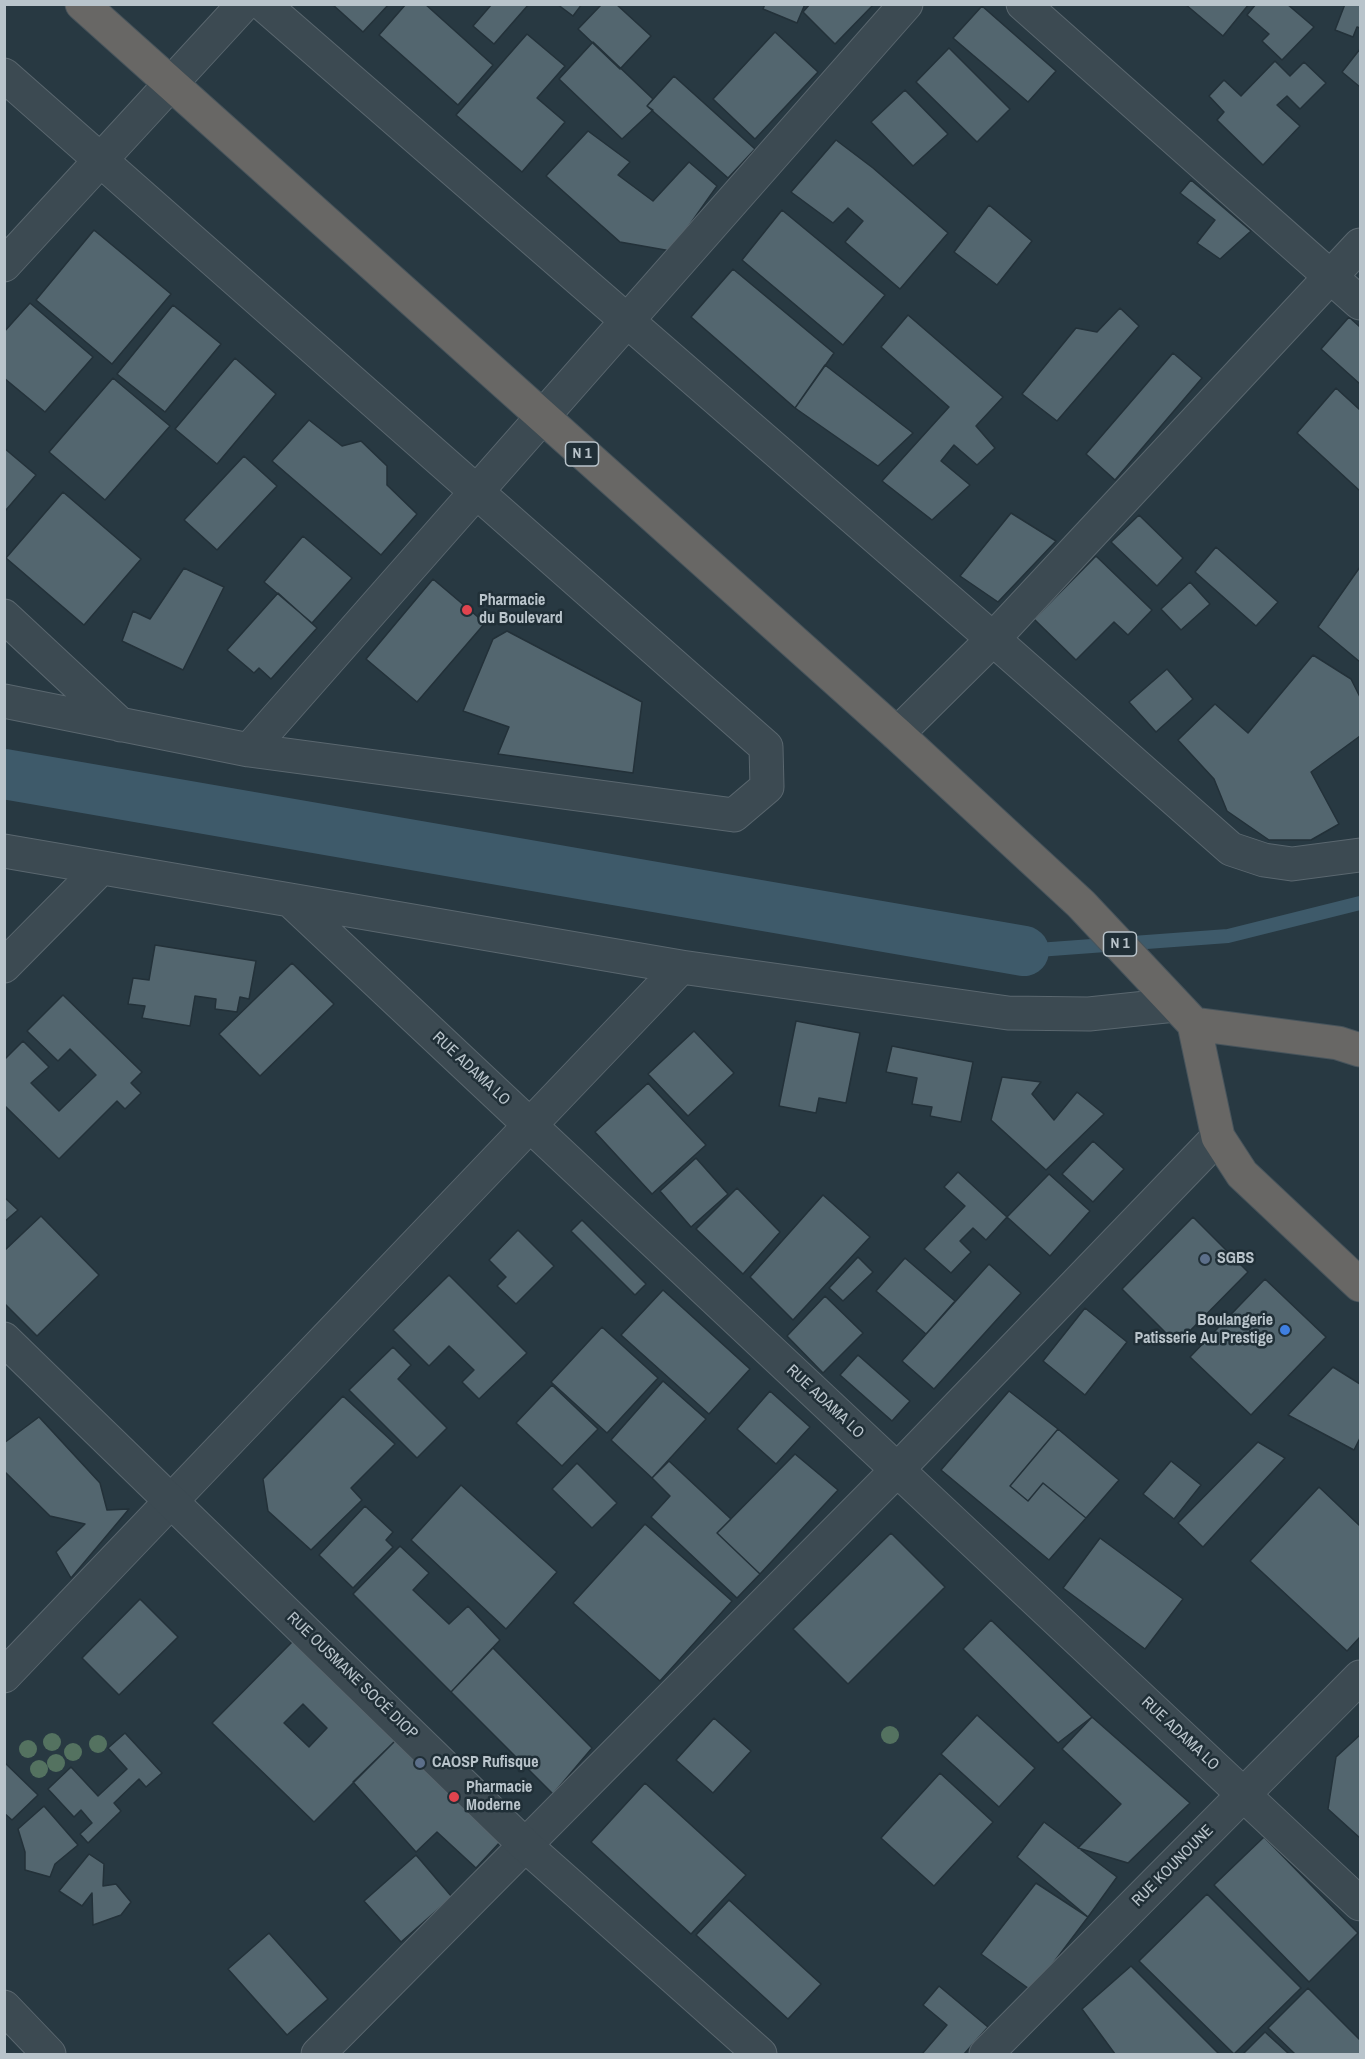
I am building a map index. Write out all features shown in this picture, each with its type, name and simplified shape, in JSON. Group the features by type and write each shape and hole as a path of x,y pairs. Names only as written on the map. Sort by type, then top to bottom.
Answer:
{"highway":[{"name":"N 1","path":"82,4 541,418 897,734 1081,904 1175,1005"},
{"path":"1175,1005 1353,1044"},
{"path":"1175,1005 1218,1137 1242,1174 1360,1285"}],"street":[{"path":"4,265 244,4"},
{"path":"263,4 1231,849 1264,861 1292,864 1360,855"},
{"path":"249,750 906,4"},
{"path":"1023,4 1360,303"},
{"path":"4,75 766,747 767,787 734,815 249,750 4,701"},
{"path":"897,734 993,639 1360,245"},
{"path":"4,616 122,725"},
{"path":"4,851 681,967 1008,1013 1089,1014 1175,1005"},
{"path":"4,966 101,868"},
{"name":"RUE ADAMA LO","path":"290,900 1360,1904"},
{"path":"4,1676 681,967"},
{"path":"318,2055 897,1470 1218,1137"},
{"name":"RUE OUSMANE SOCÉ DIOP","path":"4,1339 525,1845 760,2055"},
{"name":"RUE KOUNOUNE","path":"986,2055 1360,1677"},
{"path":"4,2007 49,2055"}],"building":[{"path":"332,4 389,4 363,32"},
{"path":"406,4 425,4 493,65 458,105 379,35"},
{"path":"492,4 529,4 494,44 473,26"},
{"path":"557,4 582,4 573,16"},
{"path":"602,4 616,4 651,36 620,69 578,29"},
{"path":"765,4 805,4 797,23 763,9"},
{"path":"810,4 874,4 835,44 803,12"},
{"path":"1185,4 1249,4 1223,36"},
{"path":"1256,4 1287,4 1314,27 1282,60 1262,41 1269,34 1247,15"},
{"path":"1345,4 1360,4 1360,28 1357,27 1353,37 1335,30"},
{"path":"982,6 1056,71 1028,102 953,38"},
{"path":"775,32 818,72 755,139 713,99"},
{"path":"527,34 565,66 537,98 565,122 522,172 456,115"},
{"path":"593,42 653,99 647,106 653,110 622,139 559,79"},
{"path":"949,48 1010,109 977,142 916,82"},
{"path":"1360,49 1360,87 1342,72"},
{"path":"1275,61 1290,76 1304,62 1326,83 1300,109 1287,96 1277,105 1300,126 1263,165 1217,120 1224,112 1209,96 1224,80 1241,96"},
{"path":"674,76 755,149 728,178 647,106"},
{"path":"905,90 948,134 913,166 871,122"},
{"path":"588,131 630,162 618,175 653,201 689,162 717,186 671,251 620,242 546,176"},
{"path":"836,140 873,168 948,233 900,289 845,242 863,221 848,208 833,223 791,192"},
{"path":"1191,180 1251,231 1220,259 1197,243 1215,220 1180,193"},
{"path":"989,205 1032,241 997,285 954,252"},
{"path":"782,210 885,295 843,345 742,260"},
{"path":"94,230 171,294 112,364 36,300"},
{"path":"733,269 834,353 795,408 691,317"},
{"path":"30,303 93,357 45,412 4,378 4,332"},
{"path":"173,305 221,344 165,412 117,374"},
{"path":"1120,308 1139,326 1057,421 1022,394 1076,328 1097,332"},
{"path":"908,315 1003,397 976,426 995,448 977,465 954,445 941,461 970,485 932,520 882,481 949,407 881,347"},
{"path":"1349,317 1360,327 1360,384 1321,349"},
{"path":"1173,353 1202,378 1115,480 1086,454"},
{"path":"235,358 276,394 217,464 175,429"},
{"path":"825,365 913,433 878,466 795,408"},
{"path":"113,378 170,426 105,500 49,452"},
{"path":"1336,388 1360,410 1360,491 1297,433"},
{"path":"309,420 342,446 361,441 387,466 387,485 417,514 381,555 272,461"},
{"path":"4,448 36,475 6,510 4,509"},
{"path":"244,456 277,486 217,550 184,520"},
{"path":"63,492 141,559 84,625 6,558"},
{"path":"1011,513 1056,541 998,602 960,576"},
{"path":"1139,515 1183,558 1157,586 1111,542"},
{"path":"303,536 352,578 312,623 264,582"},
{"path":"1216,547 1278,602 1256,626 1195,572"},
{"path":"1096,556 1152,610 1128,635 1114,622 1076,660 1034,619"},
{"path":"1360,567 1360,662 1318,627"},
{"path":"184,568 224,587 183,670 122,641 133,611 150,619"},
{"path":"433,579 485,623 417,702 366,659"},
{"path":"1190,582 1210,604 1181,630 1161,609"},
{"path":"278,593 317,628 271,679 259,668 254,673 227,650"},
{"path":"507,631 642,702 633,773 498,754 509,727 463,711 493,639"},
{"path":"1313,655 1351,679 1360,697 1360,736 1311,772 1339,824 1311,840 1269,840 1227,811 1214,779 1178,740 1215,704 1248,733"},
{"path":"1167,669 1193,699 1156,732 1129,702"},
{"path":"155,945 256,961 249,999 240,997 237,1012 215,1009 216,999 195,996 190,1026 142,1018 145,1006 128,1004 133,978 149,980"},
{"path":"292,963 334,1004 260,1076 219,1034"},
{"path":"63,995 142,1072 131,1083 141,1093 125,1109 117,1101 59,1159 4,1105 4,1060 23,1041 49,1067 31,1083 59,1111 96,1075 70,1049 58,1061 27,1031"},
{"path":"796,1021 860,1033 846,1103 819,1098 816,1113 779,1106"},
{"path":"694,1031 734,1073 688,1116 648,1074"},
{"path":"892,1046 973,1062 961,1122 930,1116 932,1107 912,1104 917,1078 886,1072"},
{"path":"1002,1077 1041,1082 1032,1094 1054,1120 1077,1092 1104,1114 1046,1170 991,1120"},
{"path":"648,1083 706,1145 652,1194 595,1132"},
{"path":"1093,1141 1124,1169 1093,1202 1062,1174"},
{"path":"696,1158 728,1194 691,1227 660,1191"},
{"path":"958,1172 1007,1217 986,1240 973,1228 960,1241 971,1252 951,1273 924,1249 965,1206 944,1187"},
{"path":"1049,1174 1090,1211 1050,1256 1007,1217"},
{"path":"737,1188 780,1232 743,1274 696,1229"},
{"path":"823,1195 870,1237 793,1320 750,1277"},
{"path":"4,1197 18,1210 4,1222"},
{"path":"41,1216 99,1275 37,1336 4,1303 4,1251"},
{"path":"1193,1217 1248,1272 1177,1344 1122,1289"},
{"path":"582,1220 646,1284 635,1295 571,1231"},
{"path":"518,1230 554,1266 516,1304 497,1286 506,1277 489,1260"},
{"path":"858,1257 873,1272 843,1301 829,1288"},
{"path":"905,1258 955,1301 926,1334 876,1291"},
{"path":"989,1264 1021,1293 934,1389 902,1361"},
{"path":"449,1275 527,1353 479,1399 462,1382 474,1370 449,1346 429,1366 393,1330"},
{"path":"1265,1279 1326,1337 1251,1415 1190,1357"},
{"path":"663,1290 750,1369 709,1414 621,1335"},
{"path":"825,1296 863,1333 823,1373 787,1336"},
{"path":"1085,1308 1127,1342 1085,1395 1043,1361"},
{"path":"602,1327 658,1378 607,1433 551,1382"},
{"path":"393,1347 411,1365 398,1379 447,1428 417,1458 349,1390"},
{"path":"858,1355 910,1401 892,1421 840,1375"},
{"path":"1333,1367 1360,1384 1360,1438 1354,1450 1288,1415"},
{"path":"663,1381 706,1419 652,1478 611,1440"},
{"path":"552,1385 598,1429 562,1466 516,1423"},
{"path":"770,1391 810,1427 776,1464 737,1429"},
{"path":"1009,1391 1058,1429 1010,1486 1028,1501 1043,1483 1086,1518 1049,1560 941,1470"},
{"path":"343,1396 395,1444 351,1488 362,1500 311,1550 268,1511 263,1479"},
{"path":"39,1417 100,1483 107,1510 129,1509 71,1578 56,1552 85,1524 50,1516 4,1471 4,1443"},
{"path":"1058,1429 1119,1480 1086,1518 1043,1483 1028,1501 1010,1486"},
{"path":"1258,1442 1285,1458 1203,1547 1178,1523"},
{"path":"795,1454 838,1490 760,1574 717,1533"},
{"path":"669,1461 731,1519 717,1533 760,1574 737,1598 651,1517 670,1496 652,1478"},
{"path":"1171,1461 1201,1485 1174,1519 1143,1494"},
{"path":"577,1463 617,1503 592,1528 552,1489"},
{"path":"461,1485 557,1572 506,1629 411,1540"},
{"path":"1319,1487 1360,1526 1360,1637 1347,1651 1250,1561"},
{"path":"365,1506 393,1532 386,1540 393,1547 353,1588 319,1555"},
{"path":"645,1524 732,1601 660,1681 573,1603"},
{"path":"891,1533 945,1587 848,1684 793,1629"},
{"path":"1100,1538 1183,1599 1145,1649 1063,1588"},
{"path":"400,1546 429,1573 413,1590 449,1624 468,1606 500,1640 451,1692 353,1594"},
{"path":"140,1599 178,1637 119,1695 82,1658"},
{"path":"991,1620 1092,1717 1058,1743 963,1649"},
{"path":"294,1640 396,1740 314,1822 212,1723","holes":["303,1704 327,1728 309,1747 284,1723"]},
{"path":"493,1648 592,1748 553,1794 451,1692"},
{"path":"977,1715 1035,1768 999,1807 941,1754"},
{"path":"1092,1717 1190,1803 1128,1863 1078,1848 1121,1804 1062,1749"},
{"path":"714,1718 751,1751 713,1793 676,1760"},
{"path":"125,1733 162,1773 146,1787 139,1779 114,1803 121,1811 88,1843 80,1834 92,1823 81,1810 74,1817 48,1789 71,1767 98,1796 127,1769 108,1748"},
{"path":"1360,1735 1360,1838 1328,1809 1336,1757"},
{"path":"396,1740 501,1841 476,1868 437,1832 416,1852 353,1782"},
{"path":"4,1762 38,1795 12,1820 4,1813"},
{"path":"940,1773 993,1822 934,1886 881,1838"},
{"path":"645,1783 746,1875 691,1934 591,1842"},
{"path":"44,1806 78,1845 55,1864 50,1877 25,1870 25,1852 18,1829"},
{"path":"1044,1822 1117,1877 1088,1917 1017,1857"},
{"path":"1264,1837 1358,1933 1309,1982 1214,1885"},
{"path":"89,1854 104,1864 103,1886 116,1884 131,1902 121,1915 93,1925 92,1893 82,1906 59,1891"},
{"path":"416,1855 452,1897 401,1942 364,1901"},
{"path":"1036,1883 1088,1917 1032,1991 981,1954"},
{"path":"1207,1894 1301,1988 1234,2054 1139,1961"},
{"path":"729,1900 821,1984 788,2019 696,1935"},
{"path":"269,1933 328,1999 287,2035 228,1969"},
{"path":"1131,1966 1219,2054 1115,2054 1082,2009"},
{"path":"939,1986 988,2027 964,2054 922,2054 947,2025 923,2005"},
{"path":"1308,1988 1360,2040 1360,2054 1295,2054 1268,2028"},
{"path":"1265,2032 1289,2054 1243,2054"}],"waterway":[{"path":"4,774 1024,951"},
{"path":"1024,951 1228,936 1360,903"}],"place":[{"name":"Pharmacie du Boulevard","path":"467,610"},
{"name":"SGBS","path":"1205,1259"},
{"name":"Boulangerie Patisserie Au Prestige","path":"1285,1330"},
{"name":"CAOSP Rufisque","path":"420,1763"},
{"name":"Pharmacie Moderne","path":"454,1797"}]}
